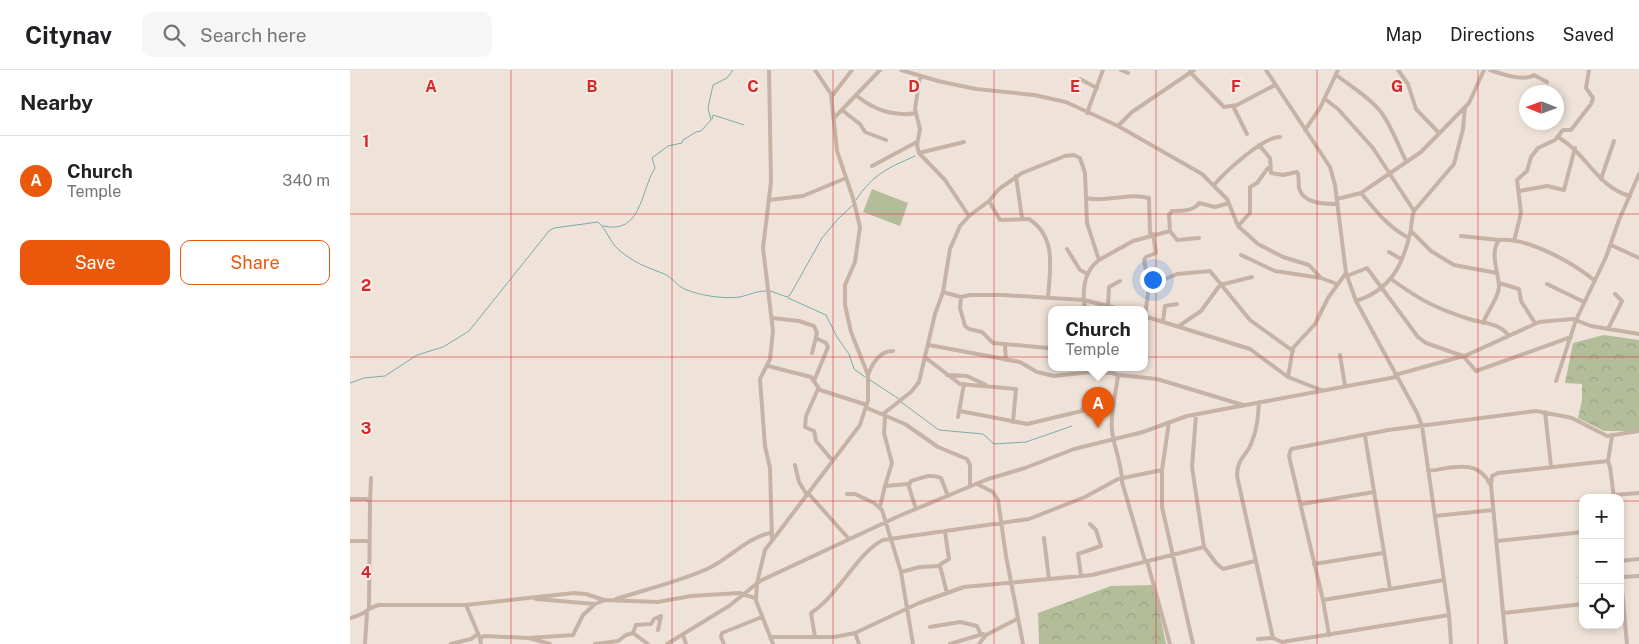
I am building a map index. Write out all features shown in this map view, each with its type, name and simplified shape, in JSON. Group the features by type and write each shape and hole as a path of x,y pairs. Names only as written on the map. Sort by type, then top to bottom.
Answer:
{"street":[{"path":"769,70 769,200 763,248 772,318 772,348 768,366 760,379 764,446 770,468 770,533 772,539"},
{"path":"756,601 757,583 763,555 772,539 862,422 867,407 868,375 845,309 846,285 855,262 860,234 855,205 837,151 832,96 815,70"},
{"path":"832,96 852,70"},
{"path":"835,117 880,70"},
{"path":"901,70 918,76 976,89 1047,97 1066,102 1118,126 1202,174 1229,203 1238,226 1268,250 1312,266 1321,278"},
{"path":"918,70 916,113 920,128 917,142 919,153 945,180 969,216"},
{"path":"1087,113 1103,70"},
{"path":"1121,70 1128,73"},
{"path":"1266,70 1328,163 1338,204 1347,274 1356,301 1422,426 1436,516 1451,644"},
{"path":"1398,70 1408,84 1416,109 1438,132"},
{"path":"1337,199 1362,193 1421,152 1438,132 1465,106 1484,70"},
{"path":"1490,70 1528,78 1534,75 1547,82"},
{"path":"1514,241 1521,213 1517,180 1527,171 1535,150 1558,137 1563,130 1572,129 1592,102 1592,96 1586,88 1589,70"},
{"path":"1118,126 1132,112 1192,71 1218,103 1224,107 1233,106 1275,85"},
{"path":"1305,130 1324,99 1337,72 1382,113 1393,131 1406,161"},
{"path":"1080,79 1096,88"},
{"path":"857,96 866,104 887,112 916,113"},
{"path":"1324,99 1338,109 1372,148 1414,211"},
{"path":"1233,106 1247,134"},
{"path":"1356,301 1383,289 1391,279 1401,260 1409,238 1411,231 1410,222 1414,211 1454,164 1463,129 1465,106"},
{"path":"842,110 860,124 865,132 886,140"},
{"path":"1214,185 1227,171 1259,146 1272,137 1280,137"},
{"path":"1558,137 1575,148 1601,179 1614,191 1630,196"},
{"path":"1601,179 1614,141"},
{"path":"872,166 917,142"},
{"path":"919,153 964,142"},
{"path":"1259,146 1270,158 1270,172 1276,175 1298,173 1300,191 1312,201 1338,204"},
{"path":"1519,191 1547,186 1564,190 1575,148"},
{"path":"880,507 892,463 884,433 884,415 915,388 926,358 935,314 944,292 952,241 956,231 969,216 989,201 999,189 1016,176 1054,159 1074,155 1080,158 1084,168 1087,223 1099,260"},
{"path":"1238,226 1250,213 1250,187 1257,183 1269,167"},
{"path":"1556,381 1576,320 1611,245 1619,220 1639,174"},
{"path":"1016,176 1022,218"},
{"path":"769,200 803,196 846,178"},
{"path":"1633,190 1639,191"},
{"path":"1362,193 1384,222 1409,238"},
{"path":"1086,198 1100,200 1131,196 1149,198 1151,234 1156,253 1146,257 1144,260 1149,286 1146,306"},
{"path":"989,201 1000,220 1029,218 1036,225 1049,246 1051,256 1048,298"},
{"path":"1199,238 1177,240 1170,231 1170,215 1172,211 1186,211 1197,207 1200,203 1215,207 1229,203"},
{"path":"1085,306 1084,285 1088,274 1099,260 1133,241 1151,234 1170,231"},
{"path":"1411,231 1431,251 1454,265 1496,273"},
{"path":"1461,236 1514,241 1574,264 1595,281"},
{"path":"1483,323 1498,294 1499,283 1496,273 1495,252 1499,240"},
{"path":"1611,245 1639,258"},
{"path":"1067,249 1080,270 1088,274"},
{"path":"1389,252 1401,260"},
{"path":"1242,255 1276,271 1321,278 1337,284"},
{"path":"1288,377 1296,343 1314,324 1337,284 1347,274 1366,268 1403,319 1422,341 1463,356 1474,370 1480,370 1571,338"},
{"path":"1163,280 1174,275 1204,271 1213,273 1220,285 1250,320 1293,351"},
{"path":"1179,326 1201,311 1220,285 1252,277"},
{"path":"1391,279 1426,303 1483,323 1498,326 1508,335"},
{"path":"944,292 961,297 970,295 1002,295 1084,300 1108,306 1109,287 1120,281"},
{"path":"1499,283 1519,289 1523,304 1536,323"},
{"path":"1547,284 1584,302"},
{"path":"1608,329 1622,301 1615,294"},
{"path":"961,297 960,308 966,328 982,332 993,343 1005,346 1048,348"},
{"path":"1163,320 1165,306 1177,304"},
{"path":"1148,317 1250,349 1288,377 1323,390"},
{"path":"772,318 811,324 817,329 812,353"},
{"path":"667,644 746,593 757,583 849,539 970,486 1054,458 1074,449 1196,415 1396,376 1463,356 1536,323 1576,320 1608,329 1639,334"},
{"path":"814,381 828,347 826,343 816,338"},
{"path":"929,345 1020,362 1037,372 1054,376 1090,372 1158,379 1243,405"},
{"path":"1005,346 1006,360"},
{"path":"868,375 875,360 889,351 893,351"},
{"path":"1340,355 1345,386"},
{"path":"926,358 947,376 964,384 1016,389 1013,422"},
{"path":"768,366 802,374 814,381 818,389 867,407 908,426 938,447 968,459 970,465 970,486"},
{"path":"1118,375 1112,407 1114,439 1122,468 1122,478 1170,644"},
{"path":"947,376 967,376 989,387"},
{"path":"958,417 964,384"},
{"path":"818,389 807,414 805,426 807,429 814,431 816,441 832,460"},
{"path":"1082,410 1091,398 1094,397"},
{"path":"1259,402 1258,427 1253,432 1250,447 1240,459 1237,476 1273,638"},
{"path":"960,411 1027,424 1082,410 1112,407"},
{"path":"1545,412 1551,466"},
{"path":"1329,635 1302,504 1289,456 1291,449 1422,426 1517,413 1545,412 1572,418 1596,431 1612,436 1639,431"},
{"path":"1196,415 1192,467 1204,547 1223,569 1255,561"},
{"path":"1170,422 1162,470 1162,507 1193,644"},
{"path":"1365,436 1390,588"},
{"path":"1612,436 1608,461 1614,494"},
{"path":"1506,644 1493,510 1492,476 1498,473 1551,466 1608,461"},
{"path":"795,465 799,482 849,539"},
{"path":"1428,471 1456,467 1476,468 1484,473 1491,485"},
{"path":"815,637 811,613 826,600 872,547 883,540 1028,519 1085,497 1122,478 1162,470"},
{"path":"909,485 911,481 926,476 938,476 941,478 948,496"},
{"path":"365,644 368,611 372,478"},
{"path":"977,484 996,496 1023,644"},
{"path":"885,486 909,485"},
{"path":"909,485 916,509"},
{"path":"1302,504 1374,492"},
{"path":"1624,495 1639,493"},
{"path":"847,494 855,494 880,507 887,522 901,572 913,644"},
{"path":"350,499 367,499 370,502"},
{"path":"1436,516 1493,510"},
{"path":"1081,576 1078,554 1101,546 1096,530 1090,524"},
{"path":"901,572 938,566 949,559 944,532"},
{"path":"1497,541 1579,532"},
{"path":"614,600 690,577 716,565 760,536 770,533"},
{"path":"1044,538 1049,579"},
{"path":"350,541 370,541"},
{"path":"770,638 834,637 855,633 947,592 978,584 1081,576 1204,547"},
{"path":"1314,564 1383,553"},
{"path":"1624,561 1639,559"},
{"path":"938,566 942,568 947,592"},
{"path":"1624,577 1639,576"},
{"path":"1323,600 1444,580"},
{"path":"350,618 379,605 466,604 574,593 586,594 605,600 658,602 714,594 746,593 753,596 756,601 773,644"},
{"path":"529,598 595,604"},
{"path":"451,644 479,636 484,636 488,640 504,636 529,638 573,635 583,615 595,604 605,600"},
{"path":"466,604 481,644"},
{"path":"1503,613 1579,604"},
{"path":"1258,638 1273,638 1282,643 1449,615"},
{"path":"633,634 636,625 651,624 654,618 661,616 658,630"},
{"path":"724,644 721,637 722,633 762,617"},
{"path":"1624,618 1627,644"},
{"path":"950,644 984,635 1017,619"},
{"path":"930,627 962,622 977,626 984,635"},
{"path":"855,633 859,644"},
{"path":"595,644 618,641 626,635 633,634 648,644"},
{"path":"682,635 686,644"},
{"path":"979,644 984,635"},
{"path":"794,637 796,644"},
{"path":"529,638 550,644"}],"green space":[{"path":"872,189 908,203 900,226 863,212"},
{"path":"1604,335 1639,340 1639,431 1604,431 1578,418 1582,400 1582,384 1565,383 1573,343"},
{"path":"1154,585 1166,644 1039,644 1038,613 1111,586"}],"waterway":[{"path":"603,226 616,227 625,224 633,218 655,168 652,158 668,146 682,143 683,140 701,131 711,120 708,108 713,85 727,78 733,70"},
{"path":"712,119 713,115 744,125"},
{"path":"856,200 875,178 897,164 915,156"},
{"path":"770,291 787,297 790,295 822,238 853,205"},
{"path":"350,383 364,378 385,376 417,355 443,347 469,331 549,231 554,228 598,222 615,246 629,258 639,264 666,274 683,289 699,294 734,298 766,291"},
{"path":"788,298 826,315 837,337 849,354 854,369 865,377"},
{"path":"870,380 899,399"},
{"path":"901,402 939,430 983,434 994,444 1026,442 1072,426"}],"place":[{"name":"Church","path":"1098,428"}]}
